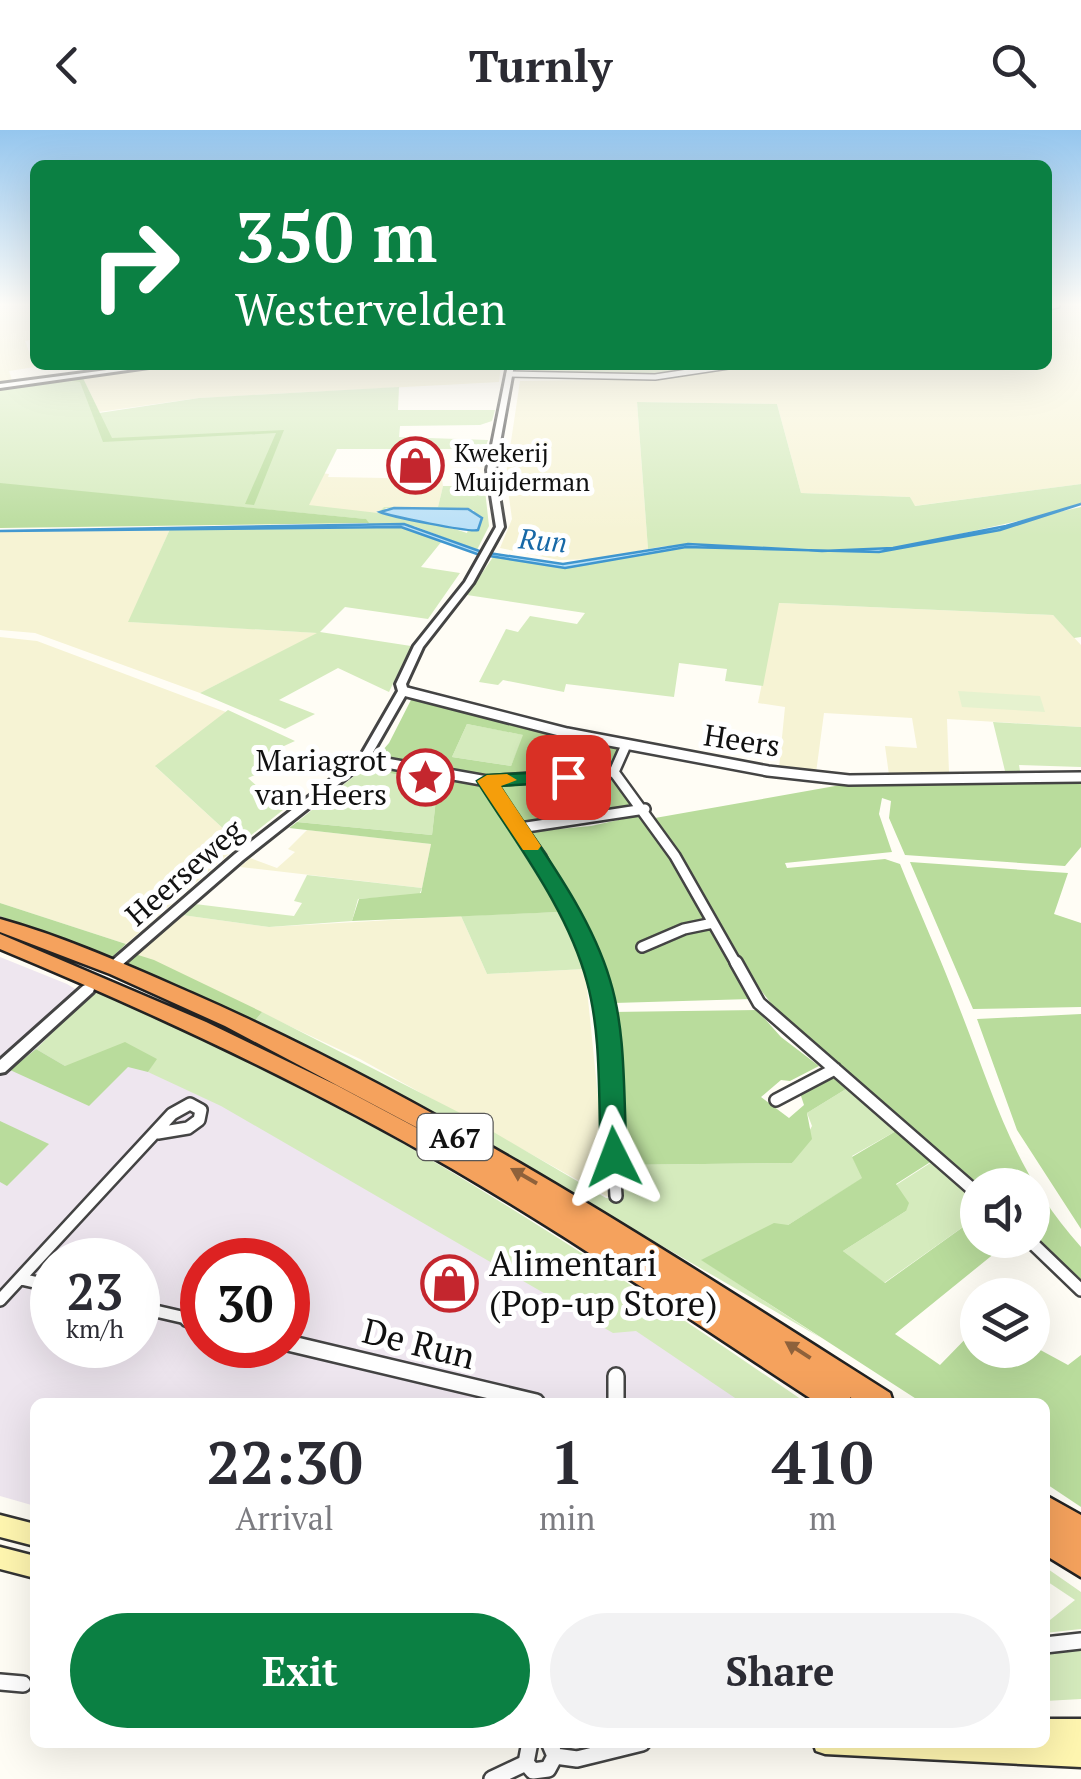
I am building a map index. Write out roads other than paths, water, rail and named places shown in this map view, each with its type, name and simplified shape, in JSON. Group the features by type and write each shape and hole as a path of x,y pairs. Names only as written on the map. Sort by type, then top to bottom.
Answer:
{"highway":[{"name":"A67","path":"0,925 211,1012 399,1106 566,1201 874,1398"},
{"name":"A67","path":"0,941 197,1025 386,1120 585,1236 832,1398"},
{"path":"1050,1512 1081,1532"},
{"path":"1050,1541 1081,1562"}],"main road":[{"path":"0,1526 30,1535"},
{"path":"0,1558 30,1567"},
{"path":"1050,1731 1081,1731"},
{"path":"943,1748 1081,1755"}],"street":[{"path":"0,386 31,382"},
{"name":"Heerseweg","path":"118,962 238,857 364,759 403,691 401,684 418,646 470,577 501,519 492,470 508,382"},
{"name":"Heers","path":"403,691 626,745 849,780 989,774 1081,777"},
{"path":"614,772 626,745"},
{"path":"364,759 487,781 614,772"},
{"path":"614,772 644,809 759,1004 960,1178"},
{"path":"487,781 566,907 598,977 604,1006 616,1196"},
{"path":"520,828 590,821 644,809"},
{"path":"642,947 684,929 713,923"},
{"path":"0,1068 88,989"},
{"path":"776,1100 835,1069"},
{"path":"0,1300 158,1133"},
{"path":"1048,1258 1081,1290"},
{"path":"21,1279 30,1281"},
{"name":"De Run","path":"310,1348 519,1398"},
{"path":"616,1376 616,1398"},
{"path":"1050,1645 1081,1642"},
{"path":"0,1682 23,1684"},
{"path":"526,1763 529,1748"},
{"path":"526,1763 543,1772 552,1749 576,1759 621,1748"},
{"path":"492,1779 526,1763"}],"water":[{"path":"1081,504 1000,530 879,552 829,551 893,548 1006,526"},
{"path":"394,508 468,509 482,518 478,530 472,530 380,512"},
{"path":"404,524 482,552 563,564 688,544 804,550 686,547 565,568 477,554 401,527 0,531"}],"place":[{"name":"Kwekerij Muijderman","path":"415,466"},
{"name":"Mariagrot van Heers","path":"426,777"},
{"name":"Alimentari (Pop-up Store)","path":"450,1283"}],"water label":[{"name":"Run","path":"543,540"}]}
